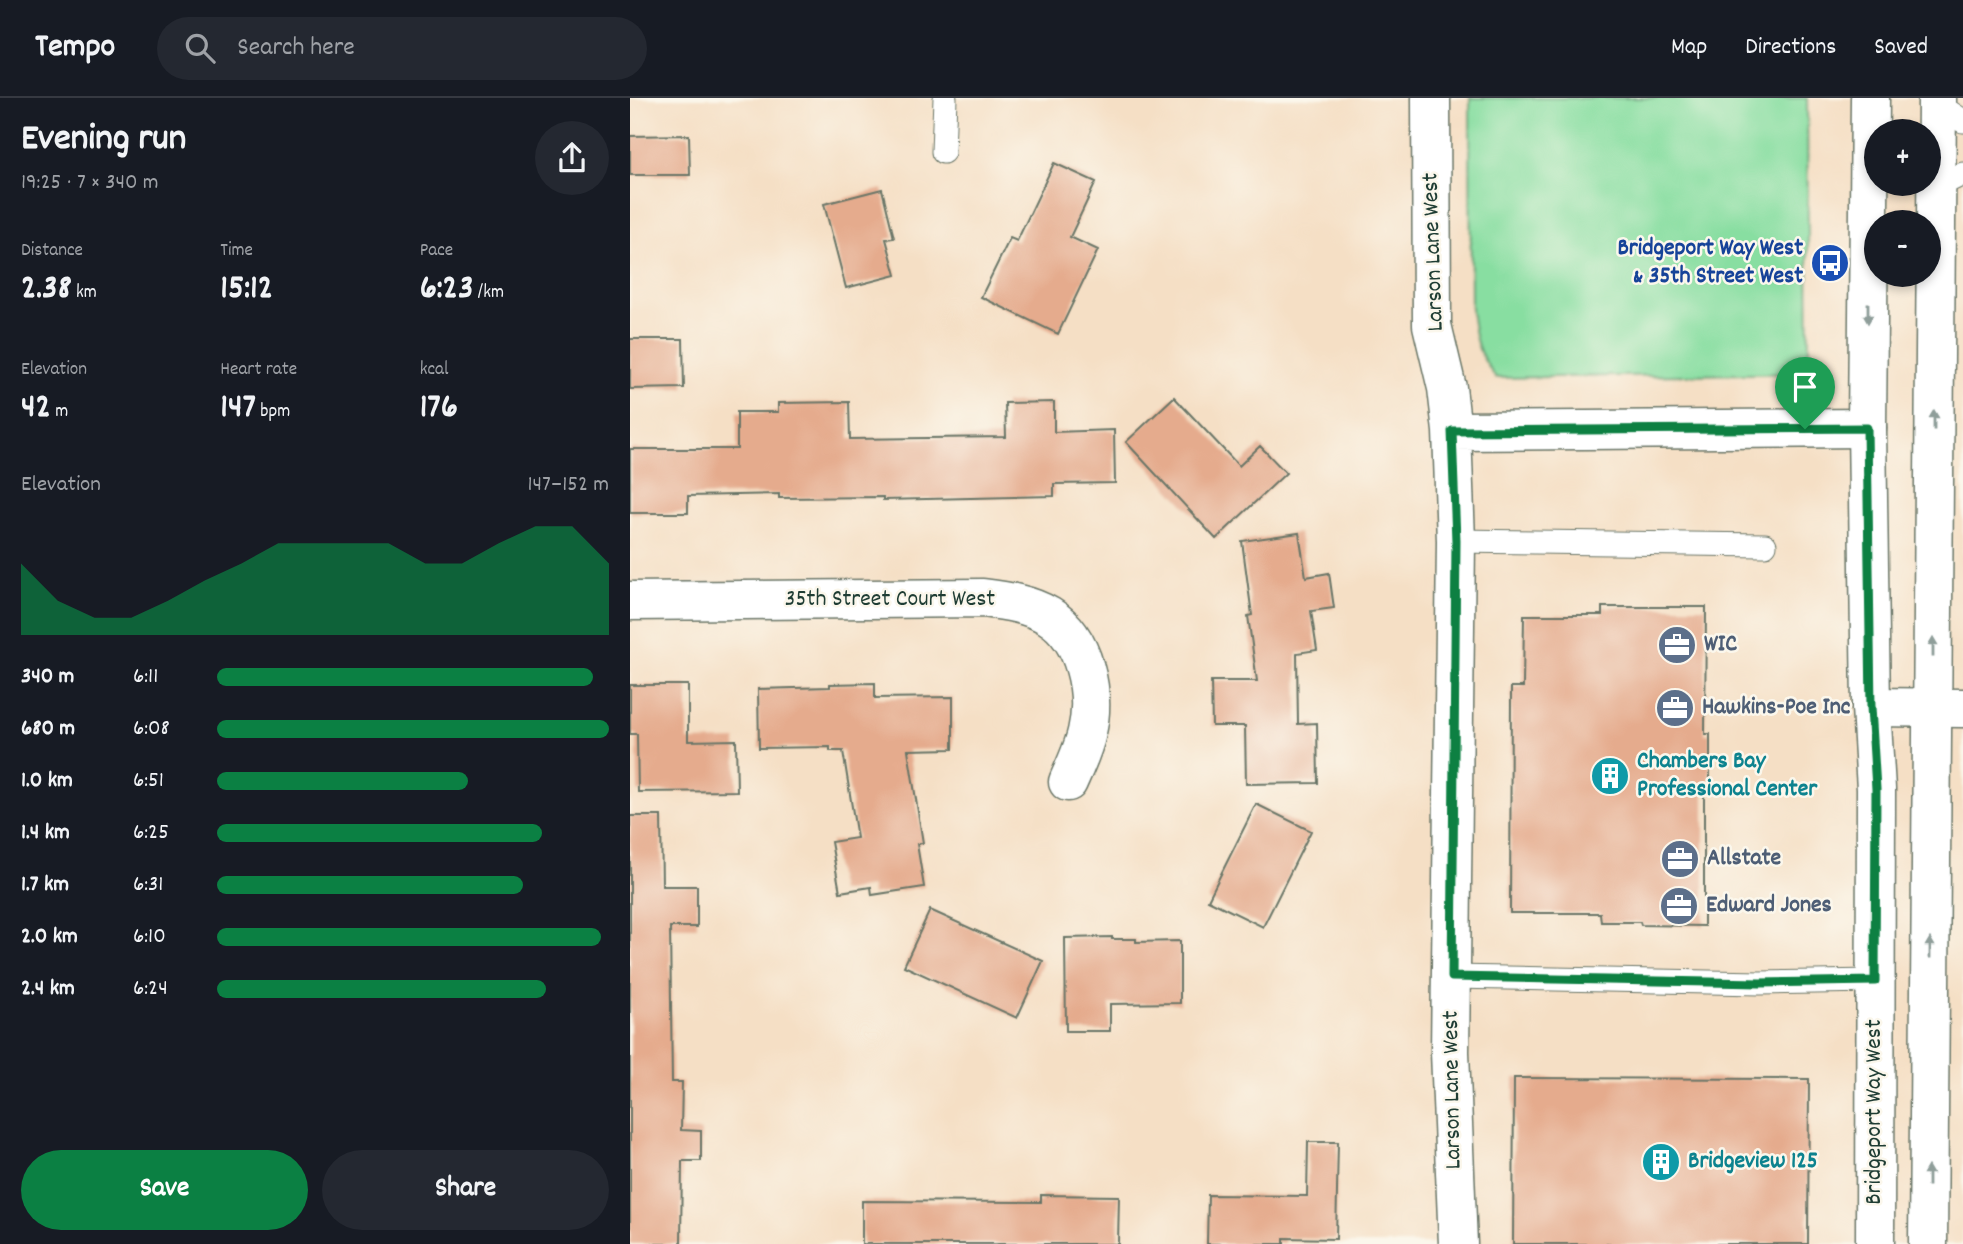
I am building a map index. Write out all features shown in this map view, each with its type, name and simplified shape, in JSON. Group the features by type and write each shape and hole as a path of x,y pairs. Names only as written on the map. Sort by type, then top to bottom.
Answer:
{"main road":[{"name":"Larson Lane West","path":"1431,98 1432,325 1447,388 1452,431 1456,541 1450,1052 1458,1244"},
{"name":"Bridgeport Way West","path":"1870,98 1867,428 1871,707 1876,789 1875,1244"},
{"path":"1928,1244 1947,708 1950,181 1946,108"},
{"path":"1452,431 1867,428"},
{"name":"35th Street Court West","path":"630,600 983,598 1008,601 1039,611 1051,617 1069,634 1082,659 1089,687 1088,731 1068,782"},
{"path":"1871,707 1947,708"}],"lane":[{"path":"943,152 945,98"},
{"path":"1456,541 1765,545"},
{"path":"1452,977 1760,983 1875,981"}],"green space":[{"path":"1470,98 1807,98 1809,373 1496,378 1478,346 1471,310"}],"building":[{"path":"689,135 690,175 630,175 630,136"},
{"path":"1054,163 1096,182 1070,237 1098,250 1058,334 981,297 1010,238 1017,241"},
{"path":"882,189 894,238 886,239 896,275 846,288 824,204"},
{"path":"630,339 683,339 684,388 630,389"},
{"path":"1174,397 1239,466 1260,446 1286,473 1216,539 1126,442"},
{"path":"849,402 850,439 1006,437 1005,403 1054,402 1054,432 1114,430 1115,483 1054,484 1054,496 883,500 883,497 779,498 779,494 688,496 688,513 630,513 630,449 737,449 737,412 778,412 778,403"},
{"path":"1299,533 1306,577 1329,573 1334,608 1311,611 1317,650 1297,653 1298,724 1317,723 1318,783 1246,784 1245,726 1212,726 1211,681 1257,681 1242,541"},
{"name":"Chambers Bay Professional Center","path":"1602,607 1706,607 1705,734 1710,734 1710,787 1704,787 1704,926 1601,922 1600,913 1510,913 1511,687 1523,687 1524,615 1602,615"},
{"path":"875,683 875,698 953,697 953,749 908,750 923,843 917,844 924,887 872,895 871,887 840,892 831,842 857,838 843,751 830,751 830,747 759,748 758,689"},
{"path":"630,685 688,685 688,741 736,740 737,791 638,792 637,734 630,734"},
{"path":"1256,804 1311,831 1263,927 1208,900"},
{"path":"630,816 661,816 662,886 697,886 697,927 670,927 672,1082 682,1082 681,1130 701,1131 701,1161 682,1161 681,1244 630,1244"},
{"path":"930,910 1043,961 1017,1018 904,966"},
{"path":"1065,938 1136,939 1136,942 1180,941 1180,1003 1110,1004 1110,1031 1066,1031"},
{"name":"Bridgeview 125","path":"1514,1078 1809,1079 1808,1244 1513,1244"},
{"path":"1308,1142 1338,1142 1336,1239 1284,1238 1284,1244 1207,1244 1208,1195 1307,1196"},
{"path":"1041,1195 1119,1196 1118,1244 862,1244 862,1201 1041,1202"}],"place":[{"name":"Bridgeport Way West & 35th Street West","path":"1830,263"},
{"name":"WIC","path":"1677,645"},
{"name":"Hawkins-Poe Inc","path":"1675,708"},
{"name":"Chambers Bay Professional Center","path":"1610,776"},
{"name":"Allstate","path":"1680,859"},
{"name":"Edward Jones","path":"1679,906"},
{"name":"Bridgeview 125","path":"1661,1162"}],"route":[{"path":"1867,428 1871,707 1876,789 1875,981 1760,983 1452,977 1456,541 1452,431 1805,429 1867,428"}]}
